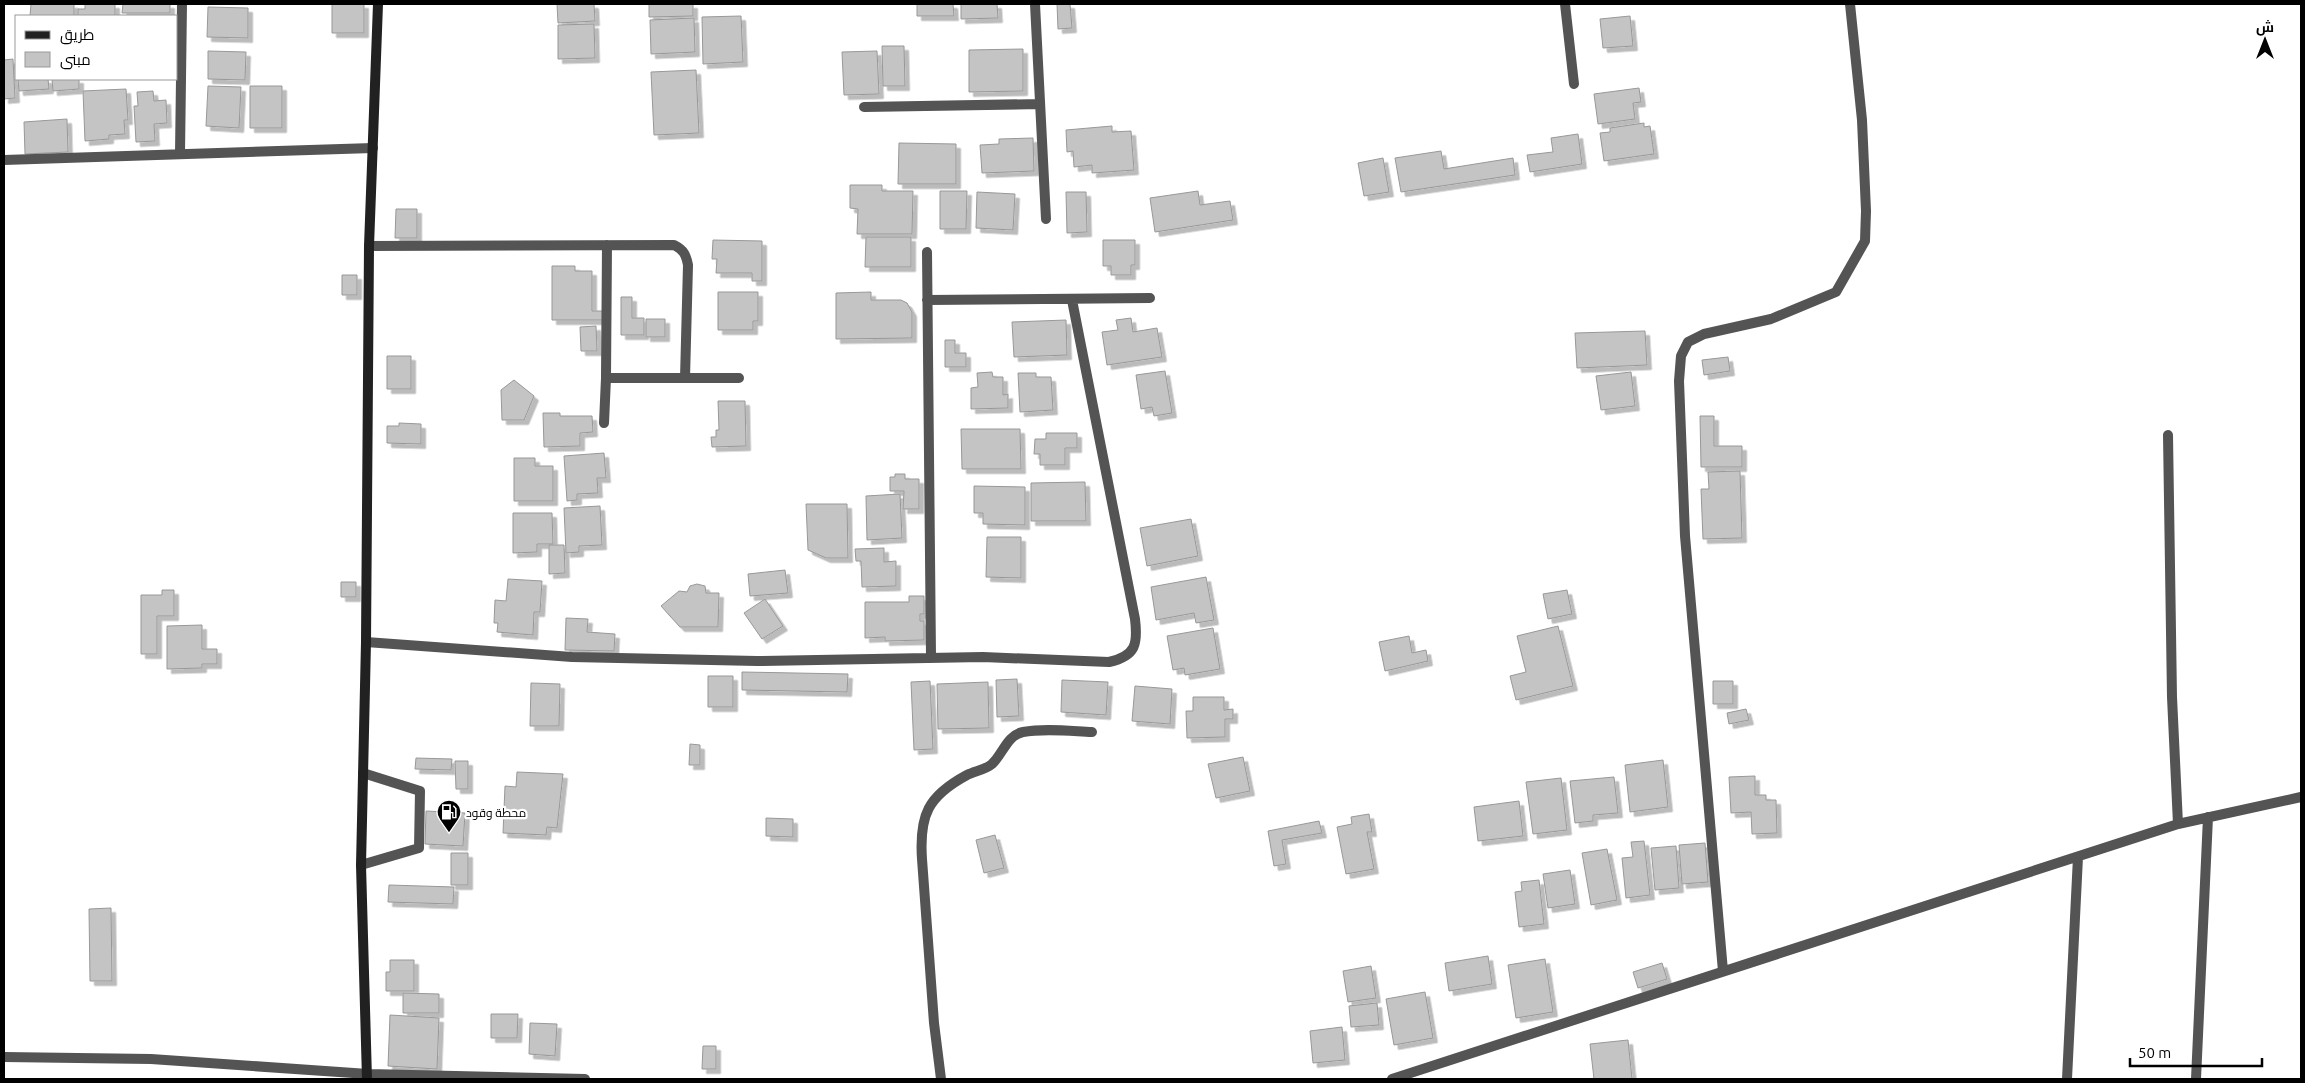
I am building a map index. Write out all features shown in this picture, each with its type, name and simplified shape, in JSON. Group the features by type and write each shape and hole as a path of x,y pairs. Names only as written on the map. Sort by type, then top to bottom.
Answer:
{"main road":[{"path":"368,1076 361,865 366,642 369,246 378,4"}],"street":[{"path":"180,153 182,4"},
{"path":"1035,4 1046,219"},
{"path":"1565,4 1574,84"},
{"path":"1723,971 1684,536 1679,390 1681,356 1688,342 1704,334 1771,319 1836,292 1861,249 1864,241 1866,211 1862,120 1850,4"},
{"path":"864,107 1040,104"},
{"path":"4,160 373,148"},
{"path":"604,422 607,245"},
{"path":"369,246 674,245 687,256 685,378"},
{"path":"927,252 932,657"},
{"path":"927,300 1150,298"},
{"path":"366,642 572,657 757,661 932,657 1109,662 1122,659 1131,652 1135,643 1135,618 1072,300"},
{"path":"606,378 738,378"},
{"path":"2168,436 2172,697 2178,824"},
{"path":"941,1079 934,1024 920,835 923,819 930,805 947,786 970,773 988,767 998,759 1010,738 1022,732 1092,732"},
{"path":"361,865 419,848 420,839 420,791 363,773"},
{"path":"1392,1079 2178,824 2301,797"},
{"path":"2196,1079 2208,818"},
{"path":"2067,1079 2078,857"},
{"path":"4,1057 151,1059 368,1076 585,1079"}],"building":[{"path":"31,4 74,4 74,15 30,15"},
{"path":"85,4 115,4 115,15 78,15 78,9 85,9"},
{"path":"123,4 170,4 170,13 122,13"},
{"path":"332,4 364,4 364,33 332,33"},
{"path":"557,4 594,4 595,21 558,23"},
{"path":"649,4 693,4 693,16 649,17"},
{"path":"917,4 953,4 954,16 917,16"},
{"path":"961,4 997,4 998,18 961,19"},
{"path":"1057,4 1070,4 1072,28 1058,29"},
{"path":"208,7 248,8 248,38 207,37"},
{"path":"741,16 743,62 703,64 702,17"},
{"path":"1630,16 1633,46 1603,48 1600,19"},
{"path":"694,18 695,52 651,54 650,20"},
{"path":"594,24 595,58 558,59 558,25"},
{"path":"882,46 904,46 905,86 883,86"},
{"path":"1023,49 1023,91 969,92 969,50"},
{"path":"208,51 246,52 245,80 208,79"},
{"path":"877,51 879,94 844,95 842,52"},
{"path":"13,59 15,98 4,99 4,60"},
{"path":"696,70 699,133 654,135 651,72"},
{"path":"18,80 48,80 49,89 19,91"},
{"path":"52,80 79,80 79,89 53,91"},
{"path":"208,86 241,87 239,128 206,126"},
{"path":"250,86 282,86 282,128 250,128"},
{"path":"1639,88 1641,102 1633,103 1635,119 1598,124 1594,94"},
{"path":"126,89 128,120 124,120 125,134 109,135 109,139 85,141 83,91"},
{"path":"153,91 154,101 166,100 167,123 154,124 155,141 136,142 134,106 138,106 137,92"},
{"path":"67,119 68,152 25,154 24,122"},
{"path":"1644,123 1644,127 1650,126 1654,154 1604,161 1600,133 1610,132 1610,128"},
{"path":"1112,126 1112,132 1131,131 1134,170 1092,173 1092,165 1074,167 1073,151 1067,152 1066,130"},
{"path":"1578,134 1582,164 1530,172 1527,155 1553,152 1551,138"},
{"path":"1033,138 1034,171 982,173 980,145 999,144 999,139"},
{"path":"899,143 956,144 956,184 898,184"},
{"path":"1441,151 1444,169 1513,158 1515,175 1401,192 1395,158"},
{"path":"1383,158 1389,192 1364,196 1358,163"},
{"path":"850,185 882,185 882,191 913,191 912,234 857,234 858,209 850,208"},
{"path":"940,191 967,191 966,229 940,229"},
{"path":"1198,191 1200,205 1230,201 1233,220 1155,232 1150,198"},
{"path":"977,192 1015,194 1013,230 976,228"},
{"path":"1066,192 1086,192 1087,232 1067,233"},
{"path":"396,209 417,209 417,238 395,238"},
{"path":"866,237 911,237 911,267 865,267"},
{"path":"713,240 762,241 762,281 752,281 752,273 716,273 717,259 712,259"},
{"path":"1103,240 1135,240 1135,265 1131,265 1131,275 1111,275 1111,266 1103,266"},
{"path":"552,266 575,266 575,271 592,271 592,311 604,311 604,320 552,320"},
{"path":"342,275 357,275 357,295 342,295"},
{"path":"718,292 758,292 758,321 753,321 753,330 718,330"},
{"path":"871,292 871,300 901,300 907,303 912,312 912,338 836,339 836,293"},
{"path":"621,297 632,297 632,318 644,318 644,335 621,335"},
{"path":"1131,318 1133,332 1157,328 1162,357 1107,365 1102,332 1118,330 1116,320"},
{"path":"646,319 665,319 665,337 646,337"},
{"path":"1066,320 1067,355 1014,357 1012,322"},
{"path":"596,326 597,351 581,351 580,327"},
{"path":"1645,331 1647,365 1577,368 1575,333"},
{"path":"945,340 955,340 955,353 966,353 966,367 945,367"},
{"path":"387,356 411,356 411,389 387,389"},
{"path":"1728,357 1730,371 1704,375 1702,360"},
{"path":"1165,371 1172,413 1154,416 1152,407 1141,409 1136,375"},
{"path":"992,372 993,377 1003,377 1003,395 1008,394 1008,408 971,409 971,388 978,387 977,373"},
{"path":"1631,372 1635,406 1601,410 1596,376"},
{"path":"1018,373 1036,373 1036,377 1051,377 1053,410 1020,412"},
{"path":"514,380 534,396 524,420 502,420 501,390"},
{"path":"718,401 745,401 746,446 712,447 711,437 716,437 716,430 719,430"},
{"path":"543,413 560,413 560,416 592,416 593,432 580,433 580,446 544,447"},
{"path":"1700,416 1714,416 1714,446 1742,446 1742,467 1701,467"},
{"path":"399,423 421,424 421,444 387,443 387,426 399,426"},
{"path":"961,429 1020,429 1021,469 962,469"},
{"path":"1046,433 1077,433 1077,448 1065,448 1065,465 1040,465 1040,454 1034,454 1035,439 1046,439"},
{"path":"604,453 606,478 597,478 598,493 577,494 577,500 567,501 564,456"},
{"path":"514,458 535,458 535,466 553,466 553,501 514,501"},
{"path":"1740,471 1742,538 1703,539 1701,489 1709,489 1708,472"},
{"path":"895,474 905,474 905,479 919,479 919,509 903,509 904,491 890,491 890,477 895,477"},
{"path":"1085,482 1086,521 1031,521 1031,483"},
{"path":"974,486 1025,487 1025,525 983,524 983,513 974,513"},
{"path":"900,494 902,538 867,540 866,496"},
{"path":"806,504 847,504 848,558 826,558 808,550"},
{"path":"600,506 602,545 579,546 579,552 566,553 564,508"},
{"path":"513,513 552,513 553,544 537,544 537,552 513,553"},
{"path":"1191,519 1198,556 1147,566 1140,528"},
{"path":"987,537 1021,537 1021,578 986,577"},
{"path":"549,545 564,545 565,573 549,574"},
{"path":"884,548 884,562 896,561 896,586 862,587 861,561 856,561 855,549"},
{"path":"785,570 788,593 750,596 748,574"},
{"path":"1206,577 1214,620 1196,623 1194,613 1156,620 1151,587"},
{"path":"508,579 542,581 540,612 534,612 533,635 497,632 498,623 494,623 495,600 506,601"},
{"path":"341,582 356,582 356,597 341,597"},
{"path":"697,584 705,586 706,593 719,593 718,627 680,627 661,606 679,591 687,592 690,586"},
{"path":"162,590 174,590 174,616 157,616 157,654 141,654 141,595 162,595"},
{"path":"1567,590 1572,614 1548,619 1543,594"},
{"path":"909,596 924,596 924,614 920,614 920,621 924,621 924,640 885,641 885,637 865,638 865,602 909,602"},
{"path":"765,599 783,626 762,639 744,613"},
{"path":"566,618 588,619 587,632 615,634 614,651 565,650"},
{"path":"202,625 202,649 217,649 217,664 202,664 202,668 167,669 167,626"},
{"path":"1558,626 1573,686 1516,700 1510,676 1526,672 1517,636"},
{"path":"1213,628 1220,669 1185,675 1184,668 1173,670 1167,636"},
{"path":"1409,636 1412,653 1426,650 1428,661 1385,671 1379,642"},
{"path":"742,672 848,674 847,692 742,690"},
{"path":"708,676 733,676 733,707 708,707"},
{"path":"1017,679 1019,716 997,717 996,680"},
{"path":"1062,680 1108,682 1106,715 1061,712"},
{"path":"930,681 933,749 914,750 911,682"},
{"path":"1713,681 1733,681 1733,704 1713,704"},
{"path":"988,682 989,728 938,729 937,684"},
{"path":"531,683 560,684 559,726 530,726"},
{"path":"1135,686 1172,689 1170,724 1132,721"},
{"path":"1193,697 1224,697 1224,710 1233,709 1233,719 1225,719 1225,737 1187,738 1186,711 1193,711"},
{"path":"1746,709 1749,720 1729,724 1727,713"},
{"path":"690,744 700,745 700,765 689,765"},
{"path":"1243,757 1250,791 1216,798 1208,764"},
{"path":"416,758 452,759 451,770 415,769"},
{"path":"1663,760 1668,807 1630,812 1625,765"},
{"path":"455,761 468,761 468,789 456,789"},
{"path":"517,772 563,774 557,828 547,827 546,835 503,833 505,786 516,787"},
{"path":"1755,776 1755,795 1766,795 1766,800 1776,800 1777,833 1752,834 1751,812 1731,813 1729,777"},
{"path":"1614,777 1618,813 1593,815 1593,821 1575,823 1570,781"},
{"path":"1561,778 1567,830 1533,834 1526,782"},
{"path":"1519,801 1523,836 1478,841 1474,807"},
{"path":"426,811 465,813 463,846 425,844"},
{"path":"1369,814 1372,832 1367,832 1374,869 1346,874 1337,827 1352,824 1351,817"},
{"path":"766,818 793,819 793,837 766,836"},
{"path":"1319,821 1322,833 1282,840 1286,864 1274,866 1268,831"},
{"path":"995,835 1004,868 984,873 976,840"},
{"path":"1644,841 1650,895 1626,898 1622,858 1633,857 1631,842"},
{"path":"1705,843 1708,882 1682,884 1679,845"},
{"path":"1676,846 1679,888 1655,890 1651,848"},
{"path":"1607,849 1617,900 1591,905 1582,853"},
{"path":"451,853 468,853 468,885 451,885"},
{"path":"1570,870 1575,904 1548,908 1543,874"},
{"path":"1539,880 1544,924 1519,927 1515,892 1522,891 1521,882"},
{"path":"389,885 454,887 453,904 388,902"},
{"path":"111,908 112,981 90,981 89,909"},
{"path":"1488,956 1492,984 1449,991 1445,963"},
{"path":"1545,959 1553,1012 1516,1018 1508,965"},
{"path":"390,960 414,960 414,991 386,991 386,972 390,972"},
{"path":"1662,963 1667,979 1638,988 1633,972"},
{"path":"1371,966 1376,998 1348,1002 1343,971"},
{"path":"1425,992 1433,1038 1394,1045 1386,999"},
{"path":"403,993 439,994 439,1013 403,1013"},
{"path":"1377,1003 1379,1025 1351,1027 1349,1006"},
{"path":"491,1014 518,1014 517,1038 491,1038"},
{"path":"390,1015 439,1018 437,1069 388,1066"},
{"path":"530,1023 557,1024 555,1056 529,1054"},
{"path":"1342,1027 1345,1060 1313,1063 1310,1031"},
{"path":"1628,1040 1632,1079 1594,1079 1590,1044"},
{"path":"703,1046 716,1046 716,1069 702,1069"}],"place":[{"name":"محطة وقود","path":"449,833"}]}
